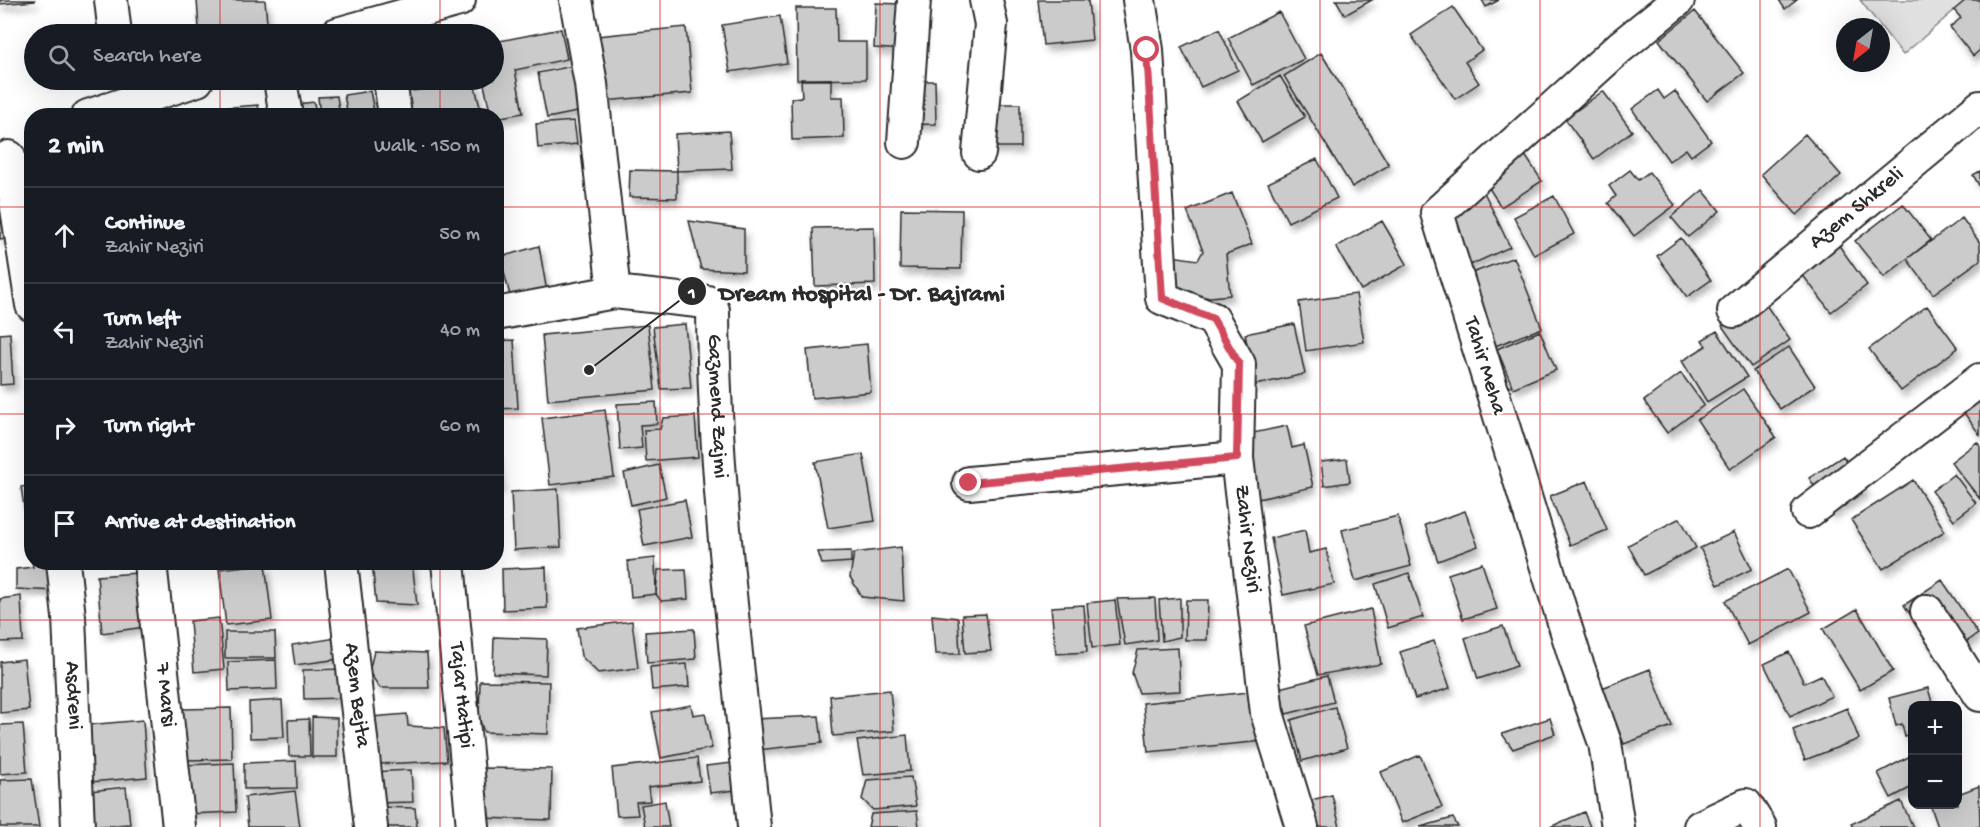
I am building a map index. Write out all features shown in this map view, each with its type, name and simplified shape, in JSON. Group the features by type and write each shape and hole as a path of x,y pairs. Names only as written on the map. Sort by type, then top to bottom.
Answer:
{"street":[{"path":"111,0 114,24"},
{"path":"366,24 459,0"},
{"path":"576,0 591,84 614,292"},
{"path":"904,142 915,0"},
{"path":"979,153 990,24 986,0"},
{"name":"Zahir Neziri","path":"1139,0 1147,50 1162,298 1213,319 1239,364 1237,458 1267,713 1302,827"},
{"name":"Tahir Meha","path":"1618,827 1605,743 1572,650 1437,213 1620,47 1678,0"},
{"path":"282,90 285,108"},
{"path":"391,90 394,108"},
{"path":"101,108 122,92"},
{"name":"Azem Shkreli","path":"1734,311 1980,107"},
{"path":"13,154 24,241"},
{"name":"Gazmend Zajmi","path":"504,313 614,292 707,302 713,310 713,384 754,827"},
{"path":"1808,512 1980,380"},
{"path":"969,483 1237,458"},
{"name":"Asdreni","path":"64,570 69,617 78,827"},
{"name":"7 Marsi","path":"151,570 179,827"},
{"name":"Azem Bejta","path":"342,570 371,827"},
{"name":"Tajar Hatipi","path":"449,570 473,827"},
{"path":"1927,610 1977,684"},
{"path":"1700,827 1746,806 1760,827"}],"shaded area":[{"path":"1860,0 1966,0 1903,55 1890,38 1890,18 1874,18"}],"building":[{"path":"0,0 35,0 35,1 0,4"},
{"path":"197,0 265,0 267,23 199,24"},
{"path":"1038,0 1088,0 1092,40 1043,45"},
{"path":"1336,0 1372,0 1345,15"},
{"path":"1482,0 1499,0 1486,7"},
{"path":"1779,0 1797,0 1785,9"},
{"path":"1966,0 1980,0 1980,50 1973,56 1950,27 1961,18 1954,10"},
{"path":"876,3 923,5 921,51 874,48"},
{"path":"1453,7 1482,50 1465,62 1479,83 1455,99 1411,35"},
{"path":"796,8 836,8 837,42 866,42 866,79 797,80"},
{"path":"1695,11 1744,73 1707,101 1659,40"},
{"path":"1279,12 1304,59 1253,85 1228,38"},
{"path":"780,16 787,63 730,72 722,25"},
{"path":"686,27 692,93 604,101 597,36"},
{"path":"561,29 567,59 515,70 523,113 504,117 504,108 489,108 485,90 504,90 504,40"},
{"path":"1219,29 1238,70 1201,87 1181,47"},
{"path":"1321,53 1389,165 1352,187 1284,76"},
{"path":"573,66 582,111 547,118 538,73"},
{"path":"1280,76 1305,117 1262,142 1238,101"},
{"path":"801,79 831,79 831,97 843,97 844,138 792,140 791,98 802,97"},
{"path":"895,81 935,81 936,124 896,125"},
{"path":"419,90 476,90 480,108 401,108 398,93"},
{"path":"1658,90 1664,99 1675,91 1711,141 1691,156 1686,149 1669,161 1632,109"},
{"path":"370,91 373,108 346,108 344,95"},
{"path":"1603,91 1632,131 1594,159 1565,119"},
{"path":"337,96 339,108 319,108 318,97"},
{"path":"314,102 315,108 290,108 289,105"},
{"path":"988,104 1020,104 1020,147 988,147"},
{"path":"258,105 259,108 220,108"},
{"path":"574,121 577,144 538,148 536,124"},
{"path":"729,131 732,169 677,171 675,134"},
{"path":"1805,134 1841,175 1797,215 1761,174"},
{"path":"1517,143 1542,181 1501,207 1477,169"},
{"path":"1317,159 1337,198 1288,222 1268,183"},
{"path":"630,170 677,171 677,198 629,197"},
{"path":"1630,170 1638,180 1649,172 1675,205 1634,236 1608,203 1616,196 1609,186"},
{"path":"1980,171 1980,187 1973,175"},
{"path":"0,185 9,238 0,239"},
{"path":"1703,190 1720,211 1688,237 1671,217"},
{"path":"1484,192 1510,247 1466,267 1440,212"},
{"path":"1232,193 1252,244 1226,254 1230,295 1182,300 1169,275 1172,256 1198,260 1203,251 1187,211"},
{"path":"1554,196 1574,234 1534,255 1514,217"},
{"path":"1903,204 1931,240 1884,277 1855,241"},
{"path":"901,209 962,210 961,269 900,268"},
{"path":"1962,218 1980,243 1980,260 1933,294 1907,259"},
{"path":"689,221 744,229 744,271 701,269"},
{"path":"1382,221 1407,264 1361,290 1336,247"},
{"path":"874,227 875,284 815,286 813,228"},
{"path":"1833,237 1867,285 1831,312 1795,265"},
{"path":"1681,238 1711,280 1687,297 1657,256"},
{"path":"539,246 547,292 512,303 504,272 504,256"},
{"path":"1514,257 1542,328 1495,346 1467,275"},
{"path":"1356,294 1364,342 1306,351 1299,302"},
{"path":"1762,299 1790,340 1751,367 1722,326"},
{"path":"1927,306 1958,348 1901,391 1869,349"},
{"path":"685,324 691,388 661,389 653,327"},
{"path":"1294,324 1305,374 1255,385 1245,334"},
{"path":"648,325 655,390 548,400 542,335"},
{"path":"1540,331 1556,370 1513,388 1497,349"},
{"path":"1717,331 1747,377 1707,402 1682,361 1706,346 1702,340"},
{"path":"10,333 13,384 0,385 0,334"},
{"path":"514,340 518,408 504,409 504,341"},
{"path":"867,344 871,392 812,398 807,350"},
{"path":"1789,347 1815,386 1780,409 1753,371"},
{"path":"1681,373 1704,405 1667,433 1644,401"},
{"path":"1980,380 1980,435 1954,399"},
{"path":"1743,389 1776,437 1730,469 1697,420"},
{"path":"656,402 657,424 640,425 642,448 620,450 617,404"},
{"path":"605,410 614,477 550,485 542,418"},
{"path":"695,416 698,457 646,461 644,430 660,429 663,418"},
{"path":"1287,426 1292,448 1304,445 1313,487 1258,499 1243,435"},
{"path":"1977,442 1980,446 1980,499 1951,462"},
{"path":"863,454 875,521 828,528 815,462"},
{"path":"1843,456 1866,490 1831,513 1809,478"},
{"path":"1347,459 1350,482 1324,486 1321,462"},
{"path":"659,465 666,497 631,505 624,473"},
{"path":"1954,474 1976,503 1954,520 1932,491"},
{"path":"1913,480 1945,531 1883,569 1851,520"},
{"path":"1587,481 1607,530 1570,545 1550,496"},
{"path":"24,486 24,506 21,487"},
{"path":"558,489 561,547 514,550 511,492"},
{"path":"685,500 692,537 644,546 637,509"},
{"path":"1465,511 1478,546 1438,561 1425,525"},
{"path":"1398,516 1411,566 1355,581 1342,530"},
{"path":"1680,518 1696,548 1644,575 1628,545"},
{"path":"1305,530 1309,553 1326,549 1334,584 1283,595 1271,538"},
{"path":"1734,532 1752,569 1718,585 1700,548"},
{"path":"901,547 904,601 862,597 850,577 854,553"},
{"path":"851,551 851,562 822,564 818,552"},
{"path":"655,558 656,594 631,597 628,561"},
{"path":"1482,563 1497,609 1463,619 1448,574"},
{"path":"546,567 547,608 503,610 502,570"},
{"path":"16,569 56,570 57,591 16,589"},
{"path":"686,569 688,599 661,601 656,594 658,570"},
{"path":"1788,569 1811,612 1748,645 1725,601"},
{"path":"219,570 266,570 272,620 226,625"},
{"path":"373,570 413,570 417,605 376,603"},
{"path":"137,573 145,627 102,633 97,576"},
{"path":"1409,573 1423,617 1388,628 1375,584"},
{"path":"1942,580 1978,634 1939,660 1904,605"},
{"path":"21,596 23,641 0,642 0,599"},
{"path":"1155,598 1157,640 1125,645 1117,599"},
{"path":"1180,598 1180,637 1162,641 1159,600"},
{"path":"1115,600 1120,645 1092,648 1087,603"},
{"path":"1186,600 1208,600 1207,640 1185,640"},
{"path":"1084,605 1087,652 1056,654 1051,607"},
{"path":"1371,609 1381,664 1318,675 1304,626"},
{"path":"1857,609 1893,671 1860,690 1823,629"},
{"path":"986,614 991,651 965,653 962,615"},
{"path":"932,615 958,618 960,654 935,654"},
{"path":"219,618 224,669 194,672 190,621"},
{"path":"632,621 638,668 598,673 581,656 577,628"},
{"path":"1503,626 1517,666 1478,679 1465,638"},
{"path":"694,629 696,659 647,663 645,632"},
{"path":"225,632 275,632 276,658 225,658"},
{"path":"494,637 547,639 546,675 493,673"},
{"path":"336,638 339,659 295,665 292,645"},
{"path":"1434,641 1450,688 1415,699 1400,652"},
{"path":"1178,648 1180,691 1139,693 1132,673 1138,650"},
{"path":"374,651 427,653 429,688 380,688 369,672"},
{"path":"1789,652 1804,683 1821,675 1832,696 1790,716 1764,664"},
{"path":"24,659 29,710 0,713 0,662"},
{"path":"276,660 277,689 229,691 228,662"},
{"path":"687,664 689,687 652,690 650,667"},
{"path":"344,669 344,698 304,699 303,670"},
{"path":"1650,669 1672,726 1624,744 1602,688"},
{"path":"1327,676 1334,702 1286,714 1279,688"},
{"path":"480,681 549,682 548,734 484,732 479,718"},
{"path":"1928,688 1932,701 1908,701 1908,736 1905,737 1902,724 1896,726 1889,698"},
{"path":"890,690 894,731 833,736 830,696"},
{"path":"1259,691 1264,741 1148,752 1143,703"},
{"path":"282,700 284,737 250,738 249,702"},
{"path":"691,705 693,715 705,713 712,748 661,758 652,712"},
{"path":"1335,707 1347,748 1302,761 1291,720"},
{"path":"231,708 232,759 184,760 183,709"},
{"path":"1847,708 1859,739 1805,760 1793,730"},
{"path":"407,714 408,726 444,728 447,761 379,764 371,717"},
{"path":"819,716 822,743 757,750 754,719"},
{"path":"312,717 337,718 337,757 312,757"},
{"path":"1550,718 1555,734 1513,749 1502,734"},
{"path":"309,719 310,756 289,756 288,720"},
{"path":"143,720 147,777 90,782 87,725"},
{"path":"23,724 27,772 0,774 0,725"},
{"path":"907,735 910,771 863,775 857,741"},
{"path":"1420,755 1442,807 1402,823 1381,772"},
{"path":"1908,757 1908,789 1891,798 1878,773"},
{"path":"697,758 700,781 648,787 650,801 636,802 638,815 617,816 612,768"},
{"path":"296,761 297,788 244,789 244,763"},
{"path":"234,763 236,812 187,814 184,765"},
{"path":"732,763 736,790 710,793 706,766"},
{"path":"480,768 552,769 551,820 480,818"},
{"path":"411,770 413,802 374,803 368,772"},
{"path":"911,777 916,806 873,810 862,799 867,780"},
{"path":"32,779 39,827 0,827 0,780"},
{"path":"1979,786 1980,827 1938,827 1932,809 1962,809 1962,792"},
{"path":"126,787 130,824 85,827 80,792"},
{"path":"295,791 300,827 248,827 245,797"},
{"path":"1332,795 1340,827 1318,827 1311,800"},
{"path":"665,801 669,827 645,827 641,805"},
{"path":"1901,801 1913,827 1853,827 1851,824"},
{"path":"374,807 415,808 417,827 376,827"},
{"path":"917,811 919,827 868,827 871,814"},
{"path":"1584,812 1590,827 1550,827"},
{"path":"1453,818 1458,827 1420,827"}],"place":[{"name":"Dream Hospital - Dr. Bajrami","path":"589,370"}],"route":[{"path":"969,483 1237,458 1239,364 1213,319 1162,298 1147,50"}]}
